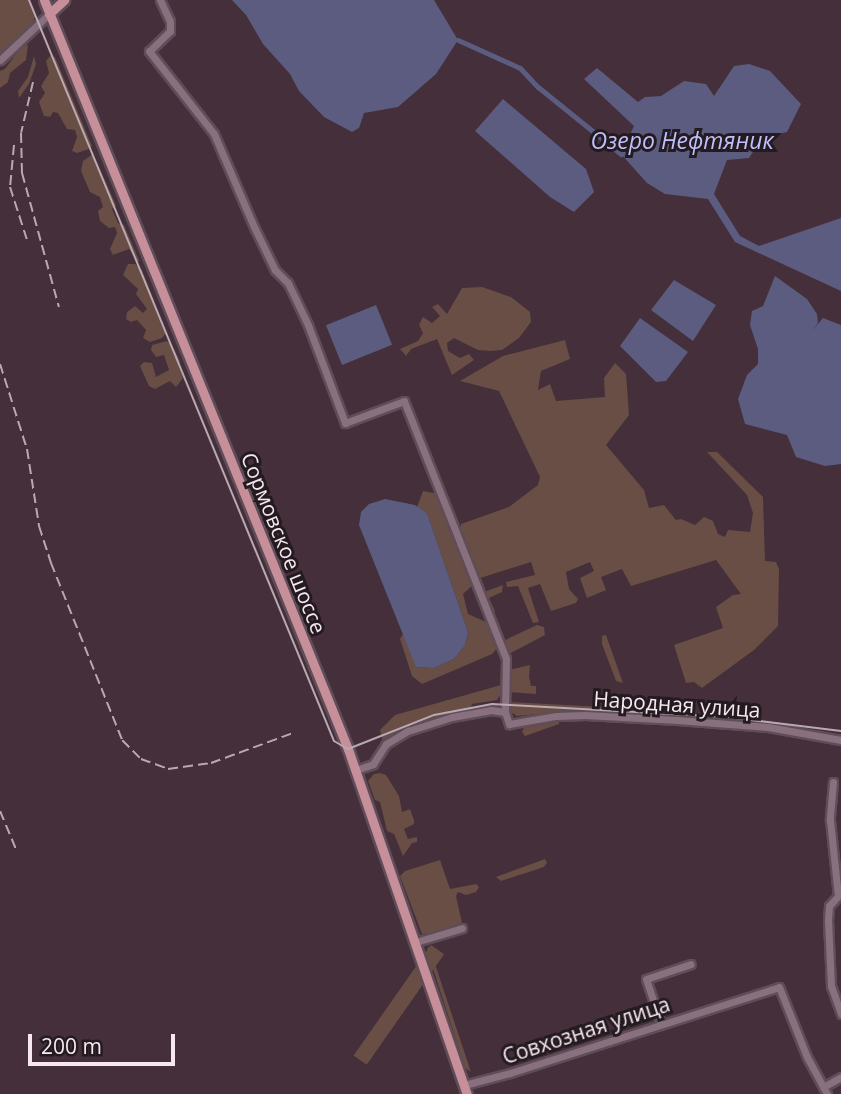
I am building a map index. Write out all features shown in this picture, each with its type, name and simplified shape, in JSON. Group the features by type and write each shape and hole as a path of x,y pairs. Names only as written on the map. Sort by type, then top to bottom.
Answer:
{"main road":[{"name":"Сормовское шоссе","path":"44,0 356,770 466,1089"},
{"path":"49,13 64,0"}],"street":[{"path":"160,0 170,21 170,31 149,51 214,134 275,270 288,283 308,325 345,423 404,401 506,659 505,712 491,710 452,717 408,731 386,744 373,764 356,770"},
{"path":"0,60 49,13"},
{"name":"Народная улица","path":"505,712 509,724 576,716 664,719 768,727 841,740"},
{"path":"833,782 830,820 839,897 829,906 828,920 831,986 841,1014"},
{"path":"416,942 462,928"},
{"path":"660,1024 646,979 691,964"},
{"name":"Совхозная улица","path":"466,1089 719,1004 779,987 807,1057 825,1091"},
{"path":"825,1091 841,1077"}],"shaded area":[{"path":"0,0 28,0 35,17 32,24 0,56"},
{"path":"28,45 26,60 10,73 8,82 0,88 0,71 5,69 22,46"},
{"path":"34,56 36,64 29,84 19,98 18,91 28,77"},
{"path":"50,56 55,57 92,146 89,149 77,153 72,151 77,137 75,130 67,129 58,113 53,112 50,117 44,116 39,102 45,93 41,86 49,73 46,61"},
{"path":"93,154 116,205 112,209 118,223 124,225 138,263 129,249 113,255 110,249 117,233 115,227 109,228 100,221 98,211 103,207 100,197 90,192 81,171 83,161"},
{"path":"128,264 135,264 142,270 166,333 162,338 150,342 143,338 146,330 137,320 131,322 126,319 127,312 135,306 143,313 147,309 136,294 138,289 123,275"},
{"path":"482,287 511,297 530,312 531,322 519,338 502,350 491,351 478,350 454,338 447,343 448,351 460,358 469,354 474,360 452,375 437,339 411,349 406,356 400,349 418,341 423,333 419,325 423,317 432,323 440,316 432,307 438,304 447,314 462,288"},
{"path":"565,340 570,359 541,371 538,390 550,384 556,401 605,397 604,378 615,363 626,374 629,415 606,445 644,490 649,508 664,505 676,520 681,519 695,525 704,517 713,521 718,534 725,537 728,530 750,532 753,513 747,495 707,452 717,452 763,497 765,561 776,562 779,569 778,626 754,650 702,688 694,682 686,683 674,645 723,628 716,607 733,595 741,594 716,560 631,586 622,569 601,577 606,590 587,598 580,578 594,571 590,562 566,572 569,589 578,599 576,603 551,611 540,584 528,588 539,622 533,623 518,586 507,587 506,582 535,575 531,562 477,579 461,535 461,524 509,507 538,485 540,477 499,391 460,381 503,356"},
{"path":"167,341 180,361 178,365 183,378 176,387 170,381 155,389 149,386 140,366 144,362 152,363 156,377 169,370 164,355 156,357 151,350 152,345"},
{"path":"423,491 439,494 474,584 463,594 468,614 488,623 498,647 492,654 422,684 412,676 400,639 403,634 417,667 434,668 454,659 465,645 468,632 427,513 417,507"},
{"path":"503,585 502,592 489,598 495,611 492,615 484,592"},
{"path":"537,625 544,627 545,635 507,655 502,645 507,639"},
{"path":"606,635 623,683 616,681 602,644 602,636"},
{"path":"530,665 529,677 531,686 536,686 536,694 508,692 509,670"},
{"path":"501,685 502,693 497,700 472,704 470,711 398,734 383,742 380,730 395,715"},
{"path":"509,702 623,708 642,714 559,712 517,716 507,710"},
{"path":"559,719 559,724 525,736 522,732 525,725"},
{"path":"374,774 386,775 399,796 402,812 410,809 414,820 414,824 404,829 408,839 417,837 417,842 412,843 403,856 394,834 387,831 380,802 375,800 368,781"},
{"path":"545,859 547,863 544,867 501,881 496,877"},
{"path":"440,860 450,889 476,884 479,887 476,892 466,895 458,892 456,896 462,923 442,932 422,934 400,876 405,871"},
{"path":"431,945 444,954 367,1065 354,1056"},
{"path":"429,946 471,1072 465,1068 427,950"}],"water":[{"path":"232,0 434,0 458,40 436,74 398,107 364,113 359,128 352,132 324,117 299,91 290,74 263,44 246,15"},
{"name":"Озеро Нефтяник","path":"749,64 770,71 801,104 787,132 762,138 749,158 727,160 714,194 740,236 759,246 841,218 841,291 735,242 708,199 665,194 647,183 621,154 634,126 584,79 597,68 638,102 645,97 661,96 684,81 706,84 714,96 734,66"},
{"path":"503,99 586,169 594,192 574,212 550,197 475,131"},
{"path":"775,276 807,299 817,314 818,323 812,331 823,318 841,325 841,464 825,466 796,457 787,435 745,424 738,399 747,375 758,364 758,349 750,325 752,311 763,306"},
{"path":"674,280 716,305 693,341 651,310"},
{"path":"376,305 392,345 342,365 326,325"},
{"path":"640,318 688,352 666,381 656,382 620,346"},
{"path":"385,499 415,505 427,513 468,632 465,645 454,659 434,668 416,667 359,525 361,512 369,504"}],"waterway":[{"path":"458,40 520,68 538,87 621,154"}],"tram line":[{"path":"29,0 334,741 348,749 434,715 492,704 727,717 841,731"}],"railway":[{"path":"33,82 21,133 22,173 59,307"},
{"path":"14,145 10,187 27,240"},
{"path":"0,364 27,449 39,526 51,563 122,740 141,759 168,769 211,763 293,733"},
{"path":"0,811 16,849"}]}
